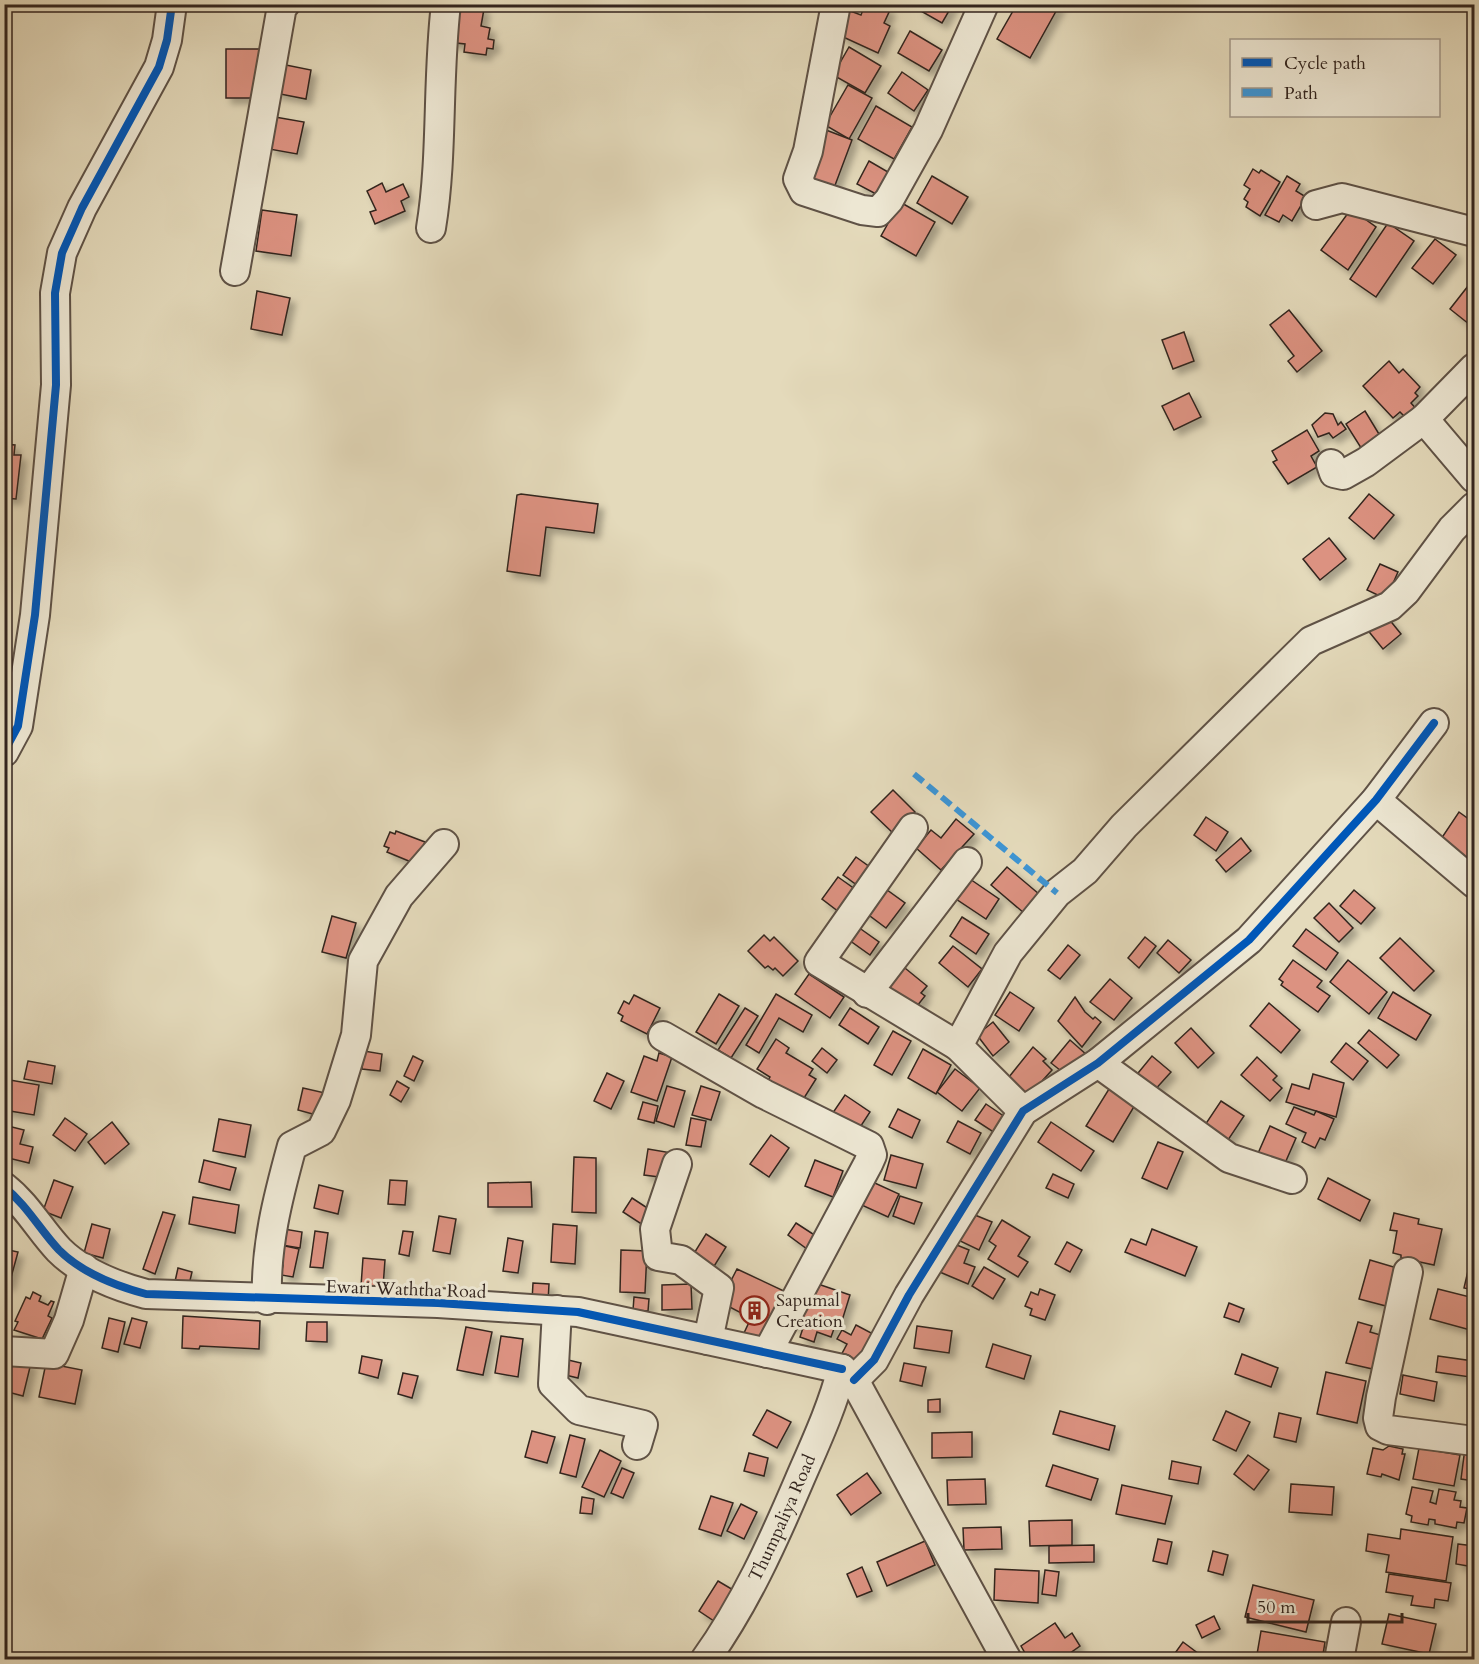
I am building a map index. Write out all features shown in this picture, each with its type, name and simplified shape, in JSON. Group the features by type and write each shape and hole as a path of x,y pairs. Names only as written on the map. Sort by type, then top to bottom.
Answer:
{"street":[{"path":"4,752 18,726 35,615 56,386 54,334 56,293 62,253 82,208 159,67 167,40 172,4"},
{"path":"235,271 271,61 282,6 285,4"},
{"path":"431,228 437,191 439,76 446,4"},
{"path":"836,4 808,151 798,179 804,190 862,210 878,212 889,200 928,130 984,4"},
{"path":"1316,205 1342,198 1474,232"},
{"path":"1331,464 1334,473 1343,475 1366,462 1424,419 1474,368"},
{"path":"1424,419 1474,478"},
{"path":"958,1046 1008,953 1057,892 1085,871 1124,826 1311,641 1390,606 1406,591 1452,529 1474,507"},
{"path":"1007,1659 848,1375 874,1360 909,1294 1023,1111 1098,1063 1249,940 1376,800 1434,723"},
{"path":"1376,800 1474,883"},
{"path":"913,828 899,844 819,962 958,1046 1023,1111"},
{"path":"267,1300 266,1264 277,1203 292,1146 321,1131 336,1100 356,1035 363,961 399,896 444,844"},
{"path":"867,993 968,862"},
{"path":"663,1036 764,1094 869,1146 872,1155 767,1353"},
{"path":"1098,1063 1229,1158 1292,1179"},
{"path":"677,1164 656,1229 657,1256 681,1260 719,1288 708,1340"},
{"name":"Ewari Waththa Road","path":"4,1187 18,1198 59,1250 84,1268 116,1286 146,1294 267,1300 438,1303 578,1312 767,1353 848,1375"},
{"path":"4,1351 54,1354 69,1320 84,1268"},
{"path":"1408,1272 1381,1397 1378,1418 1380,1426 1388,1430 1474,1441"},
{"path":"556,1310 553,1384 579,1410 643,1425 637,1445"},
{"name":"Thumpaliya Road","path":"705,1659 733,1620 765,1560 834,1400 848,1375"},
{"path":"1339,1659 1346,1622"}],"building":[{"path":"460,4 480,4 479,8 484,9 481,26 490,28 488,39 494,40 493,49 487,48 486,55 464,52 465,44 447,42"},
{"path":"865,4 879,4 890,10 884,23 890,26 878,53 841,36 845,9 861,15"},
{"path":"922,4 953,4 942,23 919,10"},
{"path":"1017,4 1060,4 1030,58 997,39"},
{"path":"910,31 942,50 929,71 898,53"},
{"path":"849,47 881,66 865,93 833,75"},
{"path":"226,49 261,49 261,98 226,98"},
{"path":"281,64 311,70 306,99 275,93"},
{"path":"902,72 928,90 914,111 888,93"},
{"path":"848,85 872,98 849,139 825,125"},
{"path":"876,106 912,127 894,159 858,139"},
{"path":"275,117 304,122 297,154 269,149"},
{"path":"826,130 852,140 834,188 808,177"},
{"path":"869,161 888,172 876,194 857,184"},
{"path":"1253,169 1259,173 1261,170 1280,182 1260,216 1246,207 1248,202 1244,199 1250,189 1244,185"},
{"path":"932,176 968,197 952,224 917,203"},
{"path":"1287,176 1300,184 1296,191 1306,197 1292,221 1283,215 1279,222 1265,215"},
{"path":"382,183 386,192 403,184 409,197 401,201 405,211 375,224 370,212 376,210 367,191"},
{"path":"900,202 935,222 916,256 881,236"},
{"path":"1351,209 1376,227 1348,270 1321,250"},
{"path":"262,210 297,215 291,256 256,251"},
{"path":"1388,223 1414,241 1376,297 1350,279"},
{"path":"1435,239 1456,255 1433,284 1412,268"},
{"path":"1472,281 1474,283 1474,328 1450,309"},
{"path":"257,291 290,298 282,335 251,329"},
{"path":"1289,310 1322,351 1297,372 1288,361 1294,356 1270,325"},
{"path":"1184,332 1194,361 1173,369 1162,340"},
{"path":"1389,361 1399,373 1403,369 1420,387 1415,393 1418,396 1411,403 1418,411 1408,420 1400,412 1393,418 1363,386"},
{"path":"1189,393 1201,417 1174,430 1162,406"},
{"path":"1365,411 1382,439 1363,451 1346,424"},
{"path":"1325,413 1333,414 1338,425 1341,422 1346,429 1333,438 1329,433 1318,437 1312,425"},
{"path":"1307,430 1319,451 1311,456 1317,467 1288,484 1273,462 1277,460 1272,451"},
{"path":"4,444 15,445 14,455 21,455 16,499 4,498"},
{"path":"1369,494 1394,515 1374,539 1349,518"},
{"path":"517,495 598,504 594,533 546,527 540,576 507,571"},
{"path":"1329,538 1346,559 1320,580 1303,559"},
{"path":"1380,564 1398,572 1386,599 1367,590"},
{"path":"1384,613 1401,634 1383,649 1366,628"},
{"path":"893,790 915,812 894,834 871,812"},
{"path":"1459,812 1474,823 1474,865 1437,845"},
{"path":"1206,817 1228,832 1216,851 1194,835"},
{"path":"956,819 974,834 941,870 916,848 931,830 941,838"},
{"path":"396,831 425,842 416,864 387,852 389,848 384,846 390,832 395,834"},
{"path":"1241,838 1251,851 1226,872 1216,860"},
{"path":"856,857 874,870 861,888 843,875"},
{"path":"1007,867 1039,894 1024,913 991,885"},
{"path":"838,877 859,892 843,915 822,899"},
{"path":"967,877 999,899 986,919 953,897"},
{"path":"876,882 905,903 886,928 858,907"},
{"path":"1354,890 1375,908 1361,924 1340,906"},
{"path":"1329,903 1353,928 1339,942 1314,918"},
{"path":"332,916 356,923 346,958 322,952"},
{"path":"962,917 989,934 976,954 950,936"},
{"path":"858,927 879,942 870,955 849,940"},
{"path":"1306,929 1338,953 1326,970 1293,946"},
{"path":"764,935 770,941 774,937 798,961 783,976 775,968 773,970 768,966 765,968 748,951"},
{"path":"1145,937 1156,946 1139,968 1128,958"},
{"path":"1400,938 1434,971 1414,991 1380,958"},
{"path":"1168,940 1191,960 1179,973 1157,953"},
{"path":"1068,945 1080,955 1060,979 1048,970"},
{"path":"953,946 982,969 968,987 939,963"},
{"path":"1293,960 1322,981 1317,987 1330,996 1318,1012 1281,985 1283,982 1279,979"},
{"path":"1348,960 1387,992 1369,1014 1330,982"},
{"path":"900,964 927,986 921,993 925,996 917,1006 883,985"},
{"path":"809,974 844,997 830,1018 795,994"},
{"path":"1110,979 1132,998 1114,1020 1090,1002"},
{"path":"1010,992 1034,1008 1019,1031 995,1015"},
{"path":"1393,992 1431,1015 1416,1040 1378,1018"},
{"path":"719,994 739,1006 716,1044 696,1032"},
{"path":"776,994 812,1015 803,1032 779,1018 759,1053 746,1045"},
{"path":"634,995 660,1008 647,1034 621,1021 623,1016 618,1013 624,1001 629,1004"},
{"path":"1075,997 1085,1012 1101,1022 1082,1047 1058,1021"},
{"path":"1269,1003 1300,1030 1281,1053 1250,1026"},
{"path":"745,1008 758,1016 731,1058 718,1050"},
{"path":"850,1008 879,1027 868,1044 839,1025"},
{"path":"993,1022 1009,1042 993,1056 977,1035"},
{"path":"1191,1028 1214,1053 1198,1068 1175,1043"},
{"path":"1369,1030 1399,1055 1387,1068 1358,1043"},
{"path":"893,1031 911,1041 892,1075 874,1065"},
{"path":"776,1039 789,1048 786,1053 813,1069 809,1075 816,1079 799,1106 766,1084 770,1077 757,1069"},
{"path":"1070,1040 1088,1056 1070,1078 1051,1063"},
{"path":"1346,1043 1368,1061 1353,1080 1331,1062"},
{"path":"1033,1047 1046,1059 1043,1061 1052,1070 1043,1080 1050,1086 1030,1096 1009,1077"},
{"path":"822,1048 837,1060 827,1073 812,1061"},
{"path":"923,1049 951,1065 936,1094 908,1078"},
{"path":"364,1051 382,1054 380,1071 362,1069"},
{"path":"659,1053 672,1057 657,1101 631,1092 644,1056 657,1061"},
{"path":"413,1056 423,1061 414,1081 404,1076"},
{"path":"1152,1056 1171,1072 1152,1093 1134,1078"},
{"path":"1257,1057 1277,1076 1273,1080 1282,1088 1270,1101 1241,1075"},
{"path":"28,1061 55,1066 52,1084 24,1079"},
{"path":"955,1069 980,1088 962,1111 937,1092"},
{"path":"607,1073 624,1081 611,1109 594,1101"},
{"path":"1313,1074 1344,1083 1336,1117 1286,1102 1292,1084 1309,1089"},
{"path":"4,1079 39,1085 34,1115 4,1110"},
{"path":"397,1081 409,1088 401,1102 390,1095"},
{"path":"667,1086 685,1091 674,1127 656,1121"},
{"path":"701,1086 720,1092 711,1120 692,1115"},
{"path":"303,1088 325,1093 320,1116 298,1110"},
{"path":"1109,1089 1135,1105 1113,1142 1086,1126"},
{"path":"845,1095 870,1112 855,1135 830,1117"},
{"path":"1221,1101 1244,1116 1226,1143 1203,1128"},
{"path":"643,1102 658,1106 654,1123 638,1119"},
{"path":"986,1104 1005,1117 995,1133 975,1120"},
{"path":"1294,1107 1314,1115 1316,1111 1334,1119 1325,1140 1320,1138 1315,1148 1302,1142 1306,1133 1286,1124"},
{"path":"898,1109 920,1120 912,1138 889,1127"},
{"path":"65,1118 87,1134 75,1151 53,1135"},
{"path":"691,1118 706,1121 701,1147 686,1145"},
{"path":"219,1119 251,1125 245,1157 213,1151"},
{"path":"958,1121 981,1133 970,1154 947,1142"},
{"path":"112,1122 129,1144 105,1164 88,1142"},
{"path":"1051,1122 1094,1151 1081,1171 1038,1142"},
{"path":"4,1125 24,1130 20,1144 33,1147 29,1163 4,1157"},
{"path":"1270,1126 1296,1138 1282,1170 1256,1158"},
{"path":"771,1135 789,1148 769,1177 750,1164"},
{"path":"1158,1142 1183,1152 1167,1189 1142,1178"},
{"path":"648,1149 672,1153 667,1178 644,1175"},
{"path":"891,1155 923,1164 916,1188 884,1180"},
{"path":"574,1157 596,1158 596,1213 572,1212"},
{"path":"204,1160 236,1168 230,1190 199,1182"},
{"path":"815,1160 843,1171 833,1197 805,1186"},
{"path":"1053,1174 1074,1184 1068,1198 1046,1188"},
{"path":"1328,1178 1370,1200 1360,1221 1318,1199"},
{"path":"866,1179 899,1194 888,1217 855,1202"},
{"path":"54,1180 73,1187 61,1218 43,1211"},
{"path":"390,1180 407,1181 405,1205 388,1204"},
{"path":"531,1182 532,1207 488,1207 488,1183"},
{"path":"319,1185 343,1191 338,1214 314,1208"},
{"path":"900,1196 922,1203 914,1224 893,1216"},
{"path":"193,1197 239,1205 235,1233 189,1224"},
{"path":"632,1198 655,1213 646,1227 623,1212"},
{"path":"163,1212 175,1215 155,1274 143,1269"},
{"path":"970,1213 992,1222 979,1250 958,1240"},
{"path":"1394,1213 1419,1219 1418,1224 1442,1229 1434,1265 1401,1258 1401,1255 1393,1253 1397,1231 1390,1230"},
{"path":"439,1216 456,1219 450,1254 433,1251"},
{"path":"1002,1220 1030,1237 1018,1256 1028,1262 1018,1277 988,1259 996,1246 989,1241"},
{"path":"796,1223 816,1236 807,1249 788,1235"},
{"path":"92,1224 110,1229 103,1258 84,1253"},
{"path":"553,1224 577,1226 575,1264 551,1262"},
{"path":"278,1228 302,1232 300,1248 275,1244"},
{"path":"1152,1229 1197,1247 1185,1276 1125,1252 1131,1239 1146,1245"},
{"path":"315,1231 328,1233 323,1268 310,1267"},
{"path":"403,1231 413,1232 409,1256 399,1254"},
{"path":"706,1234 726,1247 708,1276 688,1263"},
{"path":"508,1238 523,1241 518,1273 503,1271"},
{"path":"947,1241 969,1250 964,1263 975,1267 968,1284 935,1270"},
{"path":"1067,1242 1082,1250 1070,1272 1055,1264"},
{"path":"276,1244 299,1249 293,1277 281,1275 283,1265 272,1262"},
{"path":"4,1249 18,1252 9,1285 4,1284"},
{"path":"621,1250 647,1251 645,1293 620,1292"},
{"path":"363,1258 385,1260 383,1287 361,1286"},
{"path":"1471,1258 1474,1259 1474,1290 1464,1288"},
{"path":"1370,1260 1397,1268 1386,1306 1359,1299"},
{"path":"984,1267 1005,1279 993,1299 972,1286"},
{"path":"178,1268 192,1272 188,1289 174,1286"},
{"name":"Sapumal Creation","path":"737,1269 784,1291 759,1341 744,1333 751,1318 720,1302"},
{"path":"533,1283 549,1284 548,1302 532,1301"},
{"path":"691,1284 692,1309 662,1310 662,1285"},
{"path":"818,1284 850,1295 841,1324 836,1323 831,1337 817,1332 814,1342 800,1337 803,1328 790,1324 798,1300 811,1305"},
{"path":"1040,1289 1055,1295 1045,1320 1030,1315 1032,1309 1025,1306 1031,1292 1038,1295"},
{"path":"1438,1289 1474,1298 1474,1331 1430,1319"},
{"path":"33,1292 41,1296 39,1301 48,1305 51,1301 54,1302 48,1316 52,1318 42,1339 14,1330 18,1322 15,1321 26,1297 30,1299"},
{"path":"634,1297 649,1299 648,1311 633,1310"},
{"path":"1229,1303 1244,1309 1239,1322 1224,1317"},
{"path":"183,1316 260,1321 259,1349 200,1346 199,1349 182,1348"},
{"path":"109,1318 125,1322 118,1352 102,1348"},
{"path":"132,1318 147,1322 140,1348 124,1344"},
{"path":"307,1322 327,1322 327,1342 306,1341"},
{"path":"1358,1322 1372,1326 1370,1332 1384,1336 1377,1370 1346,1363"},
{"path":"856,1325 875,1335 857,1369 839,1359 847,1344 837,1339 842,1330 851,1335"},
{"path":"917,1326 952,1331 949,1353 914,1348"},
{"path":"466,1327 492,1332 483,1375 457,1370"},
{"path":"501,1336 523,1339 518,1377 495,1373"},
{"path":"993,1344 1031,1356 1024,1379 986,1367"},
{"path":"1242,1354 1278,1368 1271,1387 1235,1374"},
{"path":"7,1356 31,1363 23,1396 4,1391"},
{"path":"362,1356 382,1360 378,1378 359,1373"},
{"path":"1438,1356 1473,1361 1470,1377 1436,1372"},
{"path":"564,1359 581,1363 578,1378 561,1374"},
{"path":"46,1363 82,1370 75,1404 39,1397"},
{"path":"904,1363 926,1367 922,1386 900,1381"},
{"path":"1326,1372 1366,1381 1357,1423 1317,1414"},
{"path":"403,1373 418,1376 412,1398 398,1394"},
{"path":"1403,1375 1437,1382 1434,1401 1400,1394"},
{"path":"940,1399 940,1412 928,1412 928,1400"},
{"path":"767,1410 791,1422 777,1448 753,1435"},
{"path":"1060,1411 1115,1426 1109,1450 1053,1434"},
{"path":"1226,1411 1250,1422 1236,1451 1213,1440"},
{"path":"1279,1413 1301,1418 1296,1442 1274,1437"},
{"path":"532,1431 555,1437 547,1463 525,1457"},
{"path":"972,1432 972,1457 932,1458 932,1433"},
{"path":"570,1435 585,1439 576,1477 560,1473"},
{"path":"1389,1446 1403,1449 1402,1454 1405,1454 1399,1480 1382,1474 1381,1477 1367,1474 1373,1448 1383,1450"},
{"path":"1419,1448 1460,1455 1454,1486 1413,1479"},
{"path":"1465,1448 1474,1449 1474,1481 1461,1479"},
{"path":"600,1450 621,1461 604,1497 582,1487"},
{"path":"749,1453 768,1458 764,1476 744,1471"},
{"path":"1248,1455 1269,1470 1254,1490 1234,1474"},
{"path":"1172,1461 1201,1467 1198,1484 1169,1479"},
{"path":"1053,1465 1098,1479 1091,1500 1046,1486"},
{"path":"622,1468 634,1473 623,1498 611,1493"},
{"path":"867,1473 881,1493 851,1515 837,1495"},
{"path":"985,1479 986,1504 948,1505 947,1480"},
{"path":"1291,1484 1334,1487 1332,1515 1289,1512"},
{"path":"1122,1485 1172,1496 1165,1524 1116,1514"},
{"path":"1412,1487 1433,1491 1430,1502 1436,1504 1439,1489 1456,1492 1454,1500 1461,1501 1460,1507 1467,1508 1464,1523 1457,1522 1456,1528 1435,1524 1435,1520 1429,1519 1428,1525 1411,1522 1412,1516 1406,1514"},
{"path":"711,1496 733,1503 721,1536 699,1529"},
{"path":"582,1497 594,1499 592,1514 580,1513"},
{"path":"741,1504 757,1512 744,1539 727,1531"},
{"path":"1072,1520 1072,1545 1030,1546 1029,1521"},
{"path":"1001,1527 1002,1549 964,1550 963,1528"},
{"path":"1401,1529 1453,1537 1446,1581 1386,1572 1389,1555 1366,1551 1368,1534 1400,1539"},
{"path":"1158,1539 1172,1542 1167,1564 1153,1561"},
{"path":"925,1541 935,1565 887,1586 877,1562"},
{"path":"1458,1544 1474,1546 1474,1567 1456,1564"},
{"path":"1094,1545 1094,1562 1049,1563 1049,1546"},
{"path":"1213,1551 1228,1555 1223,1575 1208,1571"},
{"path":"862,1567 872,1591 857,1597 847,1574"},
{"path":"995,1569 1039,1571 1038,1603 994,1600"},
{"path":"1045,1570 1059,1572 1056,1596 1042,1594"},
{"path":"1389,1574 1451,1583 1448,1601 1435,1599 1434,1608 1411,1605 1413,1596 1386,1592"},
{"path":"718,1581 740,1594 720,1625 699,1611"},
{"path":"1253,1585 1314,1600 1306,1632 1245,1617"},
{"path":"1389,1614 1436,1624 1429,1654 1382,1644"},
{"path":"1214,1616 1220,1629 1202,1638 1196,1625"},
{"path":"1055,1623 1065,1638 1072,1633 1080,1646 1060,1660 1029,1660 1021,1646"},
{"path":"1261,1631 1325,1642 1322,1660 1256,1660"},
{"path":"1183,1642 1207,1660 1170,1660"}],"marked path":[{"path":"914,774 1057,893"}],"cycle path":[{"path":"4,752 18,726 35,615 56,385 55,293 62,253 82,208 159,67 167,40 172,4"},
{"path":"854,1380 874,1360 909,1295 1023,1111 1098,1063 1249,940 1376,800 1434,723"},
{"path":"4,1187 20,1202 68,1258 100,1278 146,1294 438,1303 578,1312 842,1369"}],"place":[{"name":"Sapumal Creation","path":"755,1310"}]}
